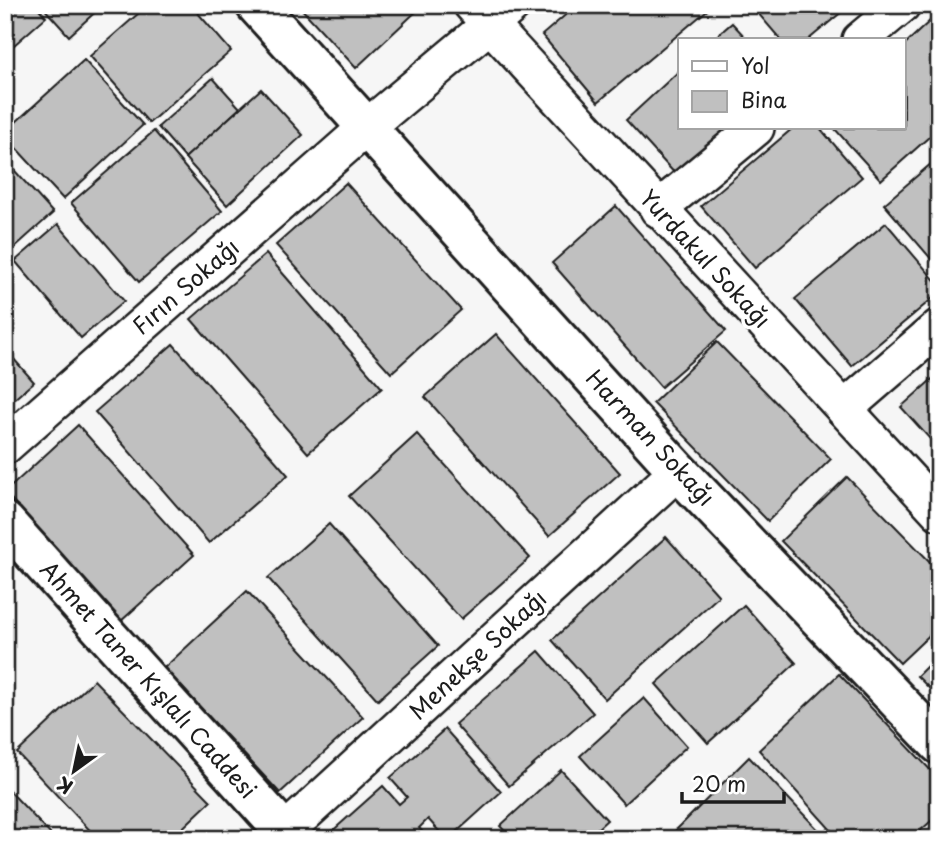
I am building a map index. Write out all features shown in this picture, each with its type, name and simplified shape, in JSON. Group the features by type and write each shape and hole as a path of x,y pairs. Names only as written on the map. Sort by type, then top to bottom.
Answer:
{"street":[{"name":"Harman Sokağı","path":"256,5 678,471 939,744"},
{"path":"862,38 902,5"},
{"name":"Fırın Sokağı","path":"5,446 367,127 492,12"},
{"name":"Yurdakul Sokağı","path":"492,12 658,209 939,512"},
{"path":"658,209 754,130"},
{"path":"844,409 939,327"},
{"name":"Menekşe Sokağı","path":"284,836 678,471"},
{"name":"Ahmet Taner Kışlalı Caddesi","path":"5,522 284,836"}],"building":[{"path":"5,5 36,5 46,17 5,53"},
{"path":"41,5 103,5 69,36"},
{"path":"148,5 191,5 231,51 149,123 90,56"},
{"path":"298,5 419,5 421,7 356,68"},
{"path":"577,5 711,7 598,102 542,35"},
{"path":"751,5 850,5 810,38 779,38"},
{"path":"931,20 939,29 939,128 881,180 836,130 906,130 906,43"},
{"path":"732,23 746,38 714,38"},
{"path":"84,60 143,125 63,199 5,136 5,132"},
{"path":"678,72 678,130 730,130 678,177 626,120"},
{"path":"213,78 240,108 185,158 158,127"},
{"path":"261,89 303,135 227,205 185,158"},
{"path":"791,130 822,130 862,177 755,268 701,206"},
{"path":"154,131 222,211 139,282 71,203"},
{"path":"939,157 939,268 884,204"},
{"path":"5,160 53,213 5,256"},
{"path":"346,183 461,310 391,373 276,245"},
{"path":"616,206 726,331 661,387 552,263"},
{"path":"886,223 939,285 939,293 852,366 795,299"},
{"path":"58,224 124,301 81,338 15,261"},
{"path":"266,254 382,388 308,453 191,319"},
{"path":"496,334 620,473 549,536 425,397"},
{"path":"717,342 831,459 768,521 653,403"},
{"path":"173,344 288,475 209,543 95,412"},
{"path":"5,349 34,382 5,407"},
{"path":"939,373 939,449 901,407"},
{"path":"78,425 194,555 120,622 5,492"},
{"path":"417,434 530,558 461,619 349,496"},
{"path":"847,477 939,571 939,626 900,663 781,541"},
{"path":"329,524 438,646 378,700 268,578"},
{"path":"666,537 719,596 605,699 552,640"},
{"path":"247,591 363,717 280,793 164,668"},
{"path":"744,605 796,663 708,743 656,684"},
{"path":"539,651 593,713 509,786 455,724"},
{"path":"939,654 939,698 917,676"},
{"path":"839,674 939,779 939,814 911,839 839,839 759,750"},
{"path":"94,680 211,801 171,839 98,839 17,753"},
{"path":"644,698 687,746 624,804 580,756"},
{"path":"445,729 501,792 449,839 428,819 419,828 429,839 334,839 329,834 383,786 399,804 407,797 390,778"},
{"path":"749,757 827,839 667,839"},
{"path":"561,770 607,820 586,839 512,839 500,826"},
{"path":"5,786 55,839 5,839"}]}
